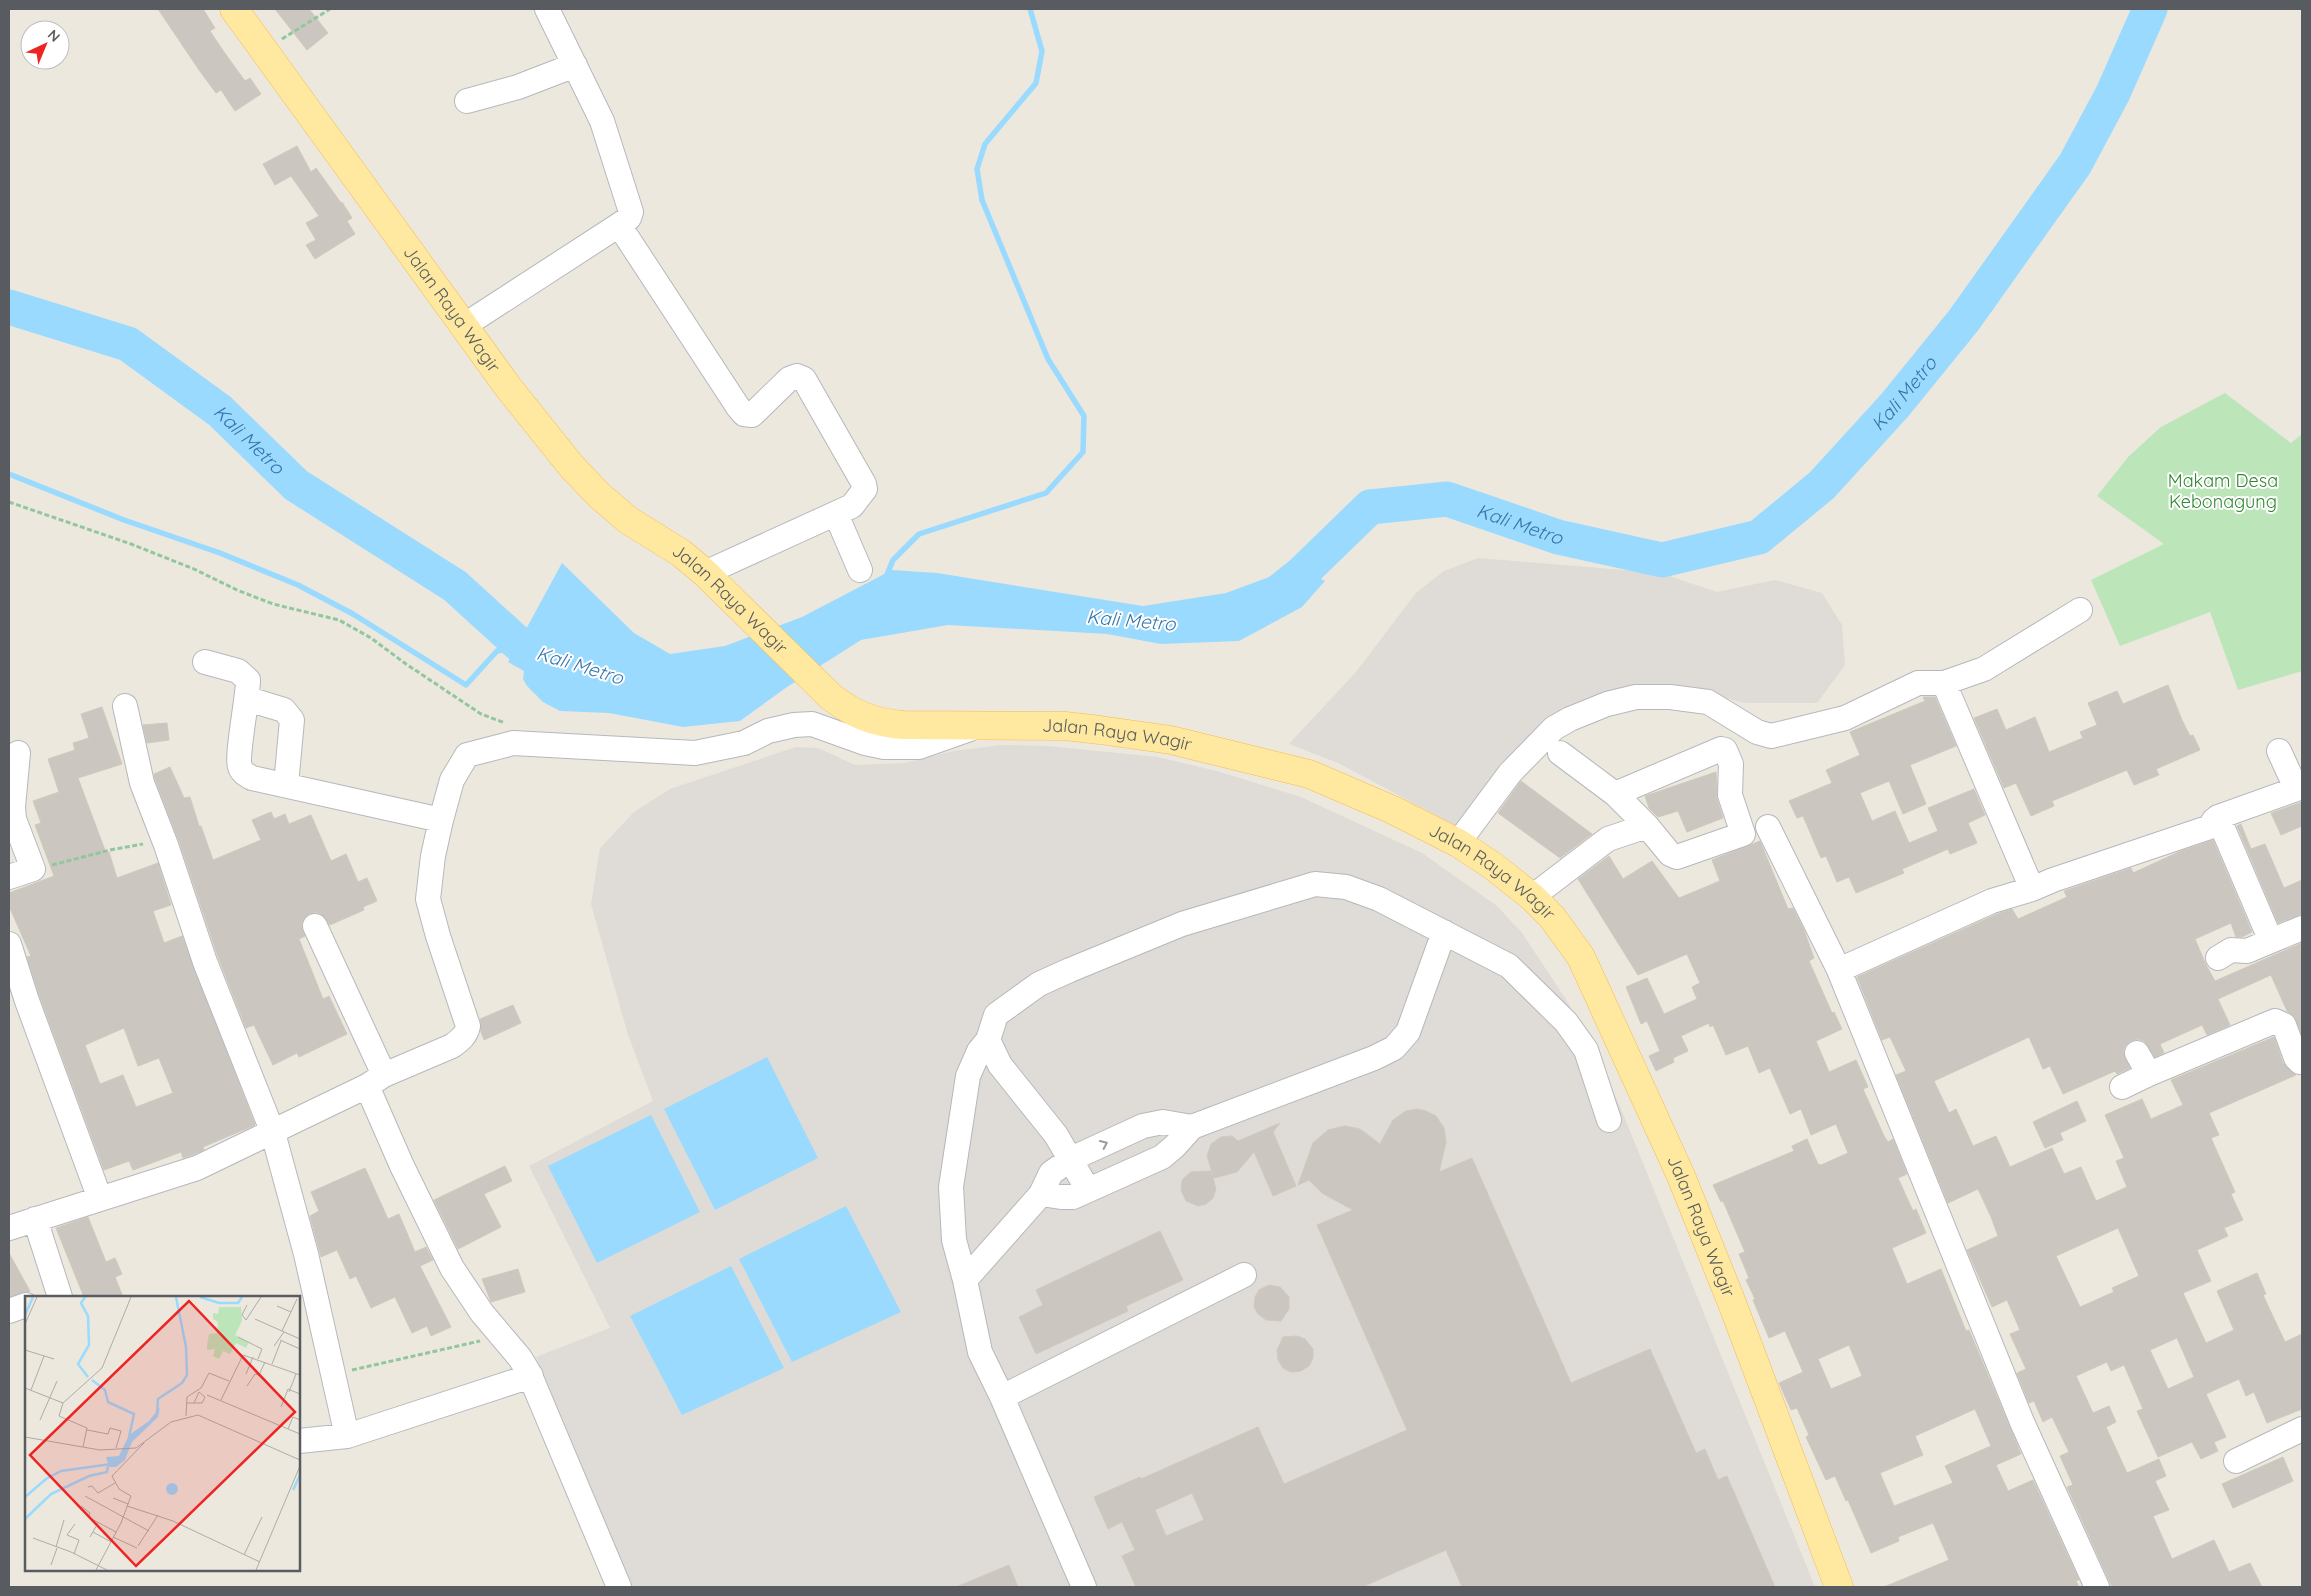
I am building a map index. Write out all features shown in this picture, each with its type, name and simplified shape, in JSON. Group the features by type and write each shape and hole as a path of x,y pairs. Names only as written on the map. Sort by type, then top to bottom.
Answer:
{"main road":[{"name":"Jalan Raya Wagir","path":"234,9 363,190 538,426 600,496 628,520 681,553 705,573 831,697 851,712 881,723 1066,726 1171,740 1309,774 1342,787 1458,844 1493,866 1532,897 1552,917 1581,957 1677,1167 1732,1303 1839,1587"}],"street":[{"path":"464,325 619,225 629,218 632,212 602,121 547,9"},
{"path":"468,101 518,87 574,65"},
{"path":"619,225 744,414 752,415 789,379 796,376 808,384 864,484 865,489 852,506 705,573"},
{"path":"836,514 860,570"},
{"path":"1458,844 1510,773 1549,733 1570,719 1607,704 1636,697 1670,697 1708,702 1757,732 1771,736 1845,718 1918,683 1944,683 1984,669 2080,610"},
{"path":"205,662 238,671 248,680 248,698 240,766 244,773 252,778 441,820"},
{"path":"1944,683 2032,889"},
{"path":"248,698 284,710 292,720 286,785"},
{"path":"126,706 142,783 166,845 205,962 273,1133 306,1254 347,1436"},
{"path":"9,1228 198,1168 273,1133 375,1080 452,1046 467,1032 468,1026 438,936 428,899 433,856 441,820 452,780 467,755 513,743 695,753 744,743 768,731 794,725 812,724 866,743 884,747 918,747 976,726"},
{"path":"1560,753 1621,800 1647,826 1670,854 1677,857 1743,834 1730,795 1731,764 1725,750 1721,749 1621,800 1608,839"},
{"path":"1839,970 1992,901 2210,827 2218,817 2299,788 2278,751"},
{"path":"9,877 33,869 14,819 13,807 18,753"},
{"path":"2218,817 2271,941"},
{"path":"1532,897 1608,839 1647,826"},
{"path":"1768,827 1839,970 2022,1422 2097,1587"},
{"path":"1084,1587 1002,1397 980,1352 965,1280 954,1240 951,1187 968,1076 979,1051 988,1040 996,1015 1039,984 1182,924 1315,884 1346,887 1380,899 1510,966 1566,1022 1586,1050 1610,1120"},
{"path":"315,926 375,1080 402,1166 452,1268 500,1336 520,1358 531,1376 619,1587"},
{"path":"2218,958 2231,950 2247,951 2302,928"},
{"path":"1041,1194 1073,1197 1162,1157 1192,1127 1374,1058 1394,1048 1408,1032 1444,932"},
{"path":"9,944 18,1004 100,1199"},
{"path":"2122,1087 2275,1021 2284,1025 2296,1058 2302,1062"},
{"path":"988,1040 1000,1065 1056,1135 1088,1190"},
{"path":"2137,1053 2149,1074"},
{"path":"965,1280 1041,1194 1051,1173 1071,1159 1143,1126 1163,1122 1192,1127"},
{"path":"35,1219 55,1296"},
{"path":"1002,1397 1244,1275"},
{"path":"9,1311 25,1304"},
{"path":"300,1441 347,1436 531,1376"},
{"path":"2236,1461 2302,1429"}],"path":[{"path":"265,51 330,9"},
{"path":"9,502 140,548 273,604 339,620 372,638 406,664 481,714 509,725"},
{"path":"33,869 125,847 142,844 166,845"},
{"path":"334,1375 500,1336"}],"shaded area":[{"path":"1478,558 1660,573 1717,592 1775,580 1822,593 1842,625 1845,665 1817,703 1745,703 1669,684 1597,702 1462,829 1338,763 1289,744 1356,672 1416,593 1444,571"},
{"path":"1001,745 1048,746 1157,757 1217,771 1301,797 1422,853 1497,906 1522,933 1567,1001 1619,1104 1815,1587 632,1587 536,1357 610,1328 529,1166 653,1101 628,1035 591,904 600,848 634,812 670,789 796,747 818,748 855,765 904,763 954,751"}],"green space":[{"name":"Makam Desa Kebonagung","path":"2225,393 2291,443 2302,434 2302,671 2238,690 2210,612 2120,646 2091,580 2164,544 2097,496 2129,456 2161,427"}],"water":[{"path":"562,563 634,633 670,654 725,646 802,617 892,570 937,573 1143,606 1226,593 1296,567 1325,581 1302,607 1239,641 1161,644 1107,634 948,625 861,640 787,687 740,721 683,727 609,713 560,711 543,702 527,686 523,679 524,671 508,662"},
{"path":"767,1057 818,1158 715,1210 664,1109"},
{"path":"651,1115 700,1212 597,1263 548,1166"},
{"path":"846,1206 901,1312 792,1362 739,1259"},
{"path":"731,1266 784,1368 682,1415 630,1316"}],"building":[{"path":"158,9 203,9 215,28 210,31 224,52 245,81 250,78 261,94 235,111 221,90 216,93"},
{"path":"275,9 309,9 328,33 307,50"},
{"path":"297,146 311,172 316,168 342,202 352,218 347,221 355,234 315,259 306,245 316,240 306,223 319,216 291,176 275,185 263,164"},
{"path":"2168,685 2182,720 2190,736 2193,735 2200,750 2156,769 2159,775 2134,785 2127,770 2052,801 2054,806 2031,816 2016,783 2004,788 1974,718 1997,709 2006,730 2035,717 2049,752 2083,738 2080,732 2097,725 2088,703 2117,691 2123,704"},
{"path":"1923,697 1935,697 1956,746 1910,765 1926,804 1903,814 1889,781 1860,793 1872,821 1895,811 1909,843 1938,831 1928,808 1974,789 1985,815 1968,823 1977,843 1950,854 1948,849 1902,869 1904,873 1856,893 1849,877 1837,882 1826,856 1821,858 1803,816 1797,818 1789,801 1832,783 1826,770 1860,755 1850,732 1925,701"},
{"path":"102,707 122,764 78,778 106,853 109,852 117,878 158,863 171,905 153,911 164,943 182,936 255,1125 203,1147 204,1150 192,1155 183,1158 181,1152 133,1170 129,1161 104,1170 40,997 27,957 31,956 9,906 9,893 54,876 35,825 41,823 33,801 59,792 48,759 75,750 73,743 89,738 81,714","holes":["124,1028 138,1066 159,1058 173,1093 136,1107 123,1075 100,1084 85,1045"]},
{"path":"167,723 169,740 147,743 143,725"},
{"path":"170,767 184,798 190,797 213,860 261,840 252,820 271,812 274,819 285,814 289,824 311,815 331,861 346,854 358,882 367,878 377,901 363,907 364,910 330,925 322,915 316,912 309,914 301,924 305,936 299,939 323,999 329,996 347,1034 299,1057 297,1053 273,1065 254,1025 246,1028 218,957 179,841 155,779 154,774"},
{"path":"1716,772 1717,799 1723,818 1687,832 1678,811 1658,817 1649,808 1645,796"},
{"path":"1521,781 1592,834 1560,858 1498,813"},
{"path":"2302,802 2302,826 2281,835 2271,813"},
{"path":"2241,824 2251,849 2265,844 2284,888 2302,880 2302,914 2278,923 2237,826"},
{"path":"2213,840 2252,932 2242,937 2236,937 2231,923 2195,939 2215,981 2302,943 2302,1035 2294,1016 2287,1011 2271,975 2218,999 2230,1025 2207,1035 2202,1025 2160,1044 2164,1053 2155,1057 2144,1041 2138,1039 2131,1041 2125,1046 2123,1052 2130,1068 2117,1074 2115,1071 2063,1094 2050,1066 2043,1069 2029,1037 1934,1081 1949,1113 1956,1109 1973,1146 1996,1136 2010,1167 2052,1148 2064,1174 2081,1167 2096,1201 2127,1187 2116,1161 2124,1158 2105,1115 2142,1099 2151,1119 2183,1105 2171,1080 2274,1037 2283,1063 2296,1075 2209,1113 2219,1135 2211,1138 2235,1192 2231,1194 2243,1220 2224,1228 2228,1236 2197,1250 2211,1281 2183,1293 2206,1343 2234,1330 2217,1291 2257,1273 2266,1294 2263,1295 2285,1342 2302,1334 2302,1409 2267,1423 2254,1392 2246,1396 2239,1379 2206,1394 2226,1437 2214,1442 2218,1451 2201,1459 2192,1442 2158,1457 2137,1411 2143,1409 2124,1365 2111,1371 2107,1362 2076,1376 2093,1413 2109,1406 2116,1422 2106,1427 2127,1473 2159,1459 2166,1476 2155,1481 2169,1510 2153,1516 2172,1559 2214,1540 2229,1572 2250,1563 2262,1587 2112,1587 2067,1487 2073,1485 2060,1456 2069,1452 2052,1417 2043,1422 2034,1401 2029,1403 2017,1373 2026,1369 2010,1334 2020,1330 2007,1300 1992,1307 1967,1250 1998,1236 1991,1217 1978,1189 1948,1203 1896,1075 1906,1071 1890,1037 1882,1040 1857,977 1997,914 2012,909 2018,919 2067,897 2064,891 2131,868 2133,873 2181,851","holes":["2118,1228 2139,1276 2112,1288 2114,1292 2080,1307 2056,1256","2177,1338 2194,1377 2168,1389 2150,1350"]},
{"path":"1760,841 1788,909 1793,908 1804,930 1814,958 1809,961 1832,1013 1834,1012 1842,1029 1816,1041 1829,1072 1856,1060 1868,1087 1863,1089 1884,1136 1888,1142 1893,1139 1907,1174 1898,1178 1913,1211 1916,1209 1926,1233 1892,1248 1907,1284 1941,1269 1966,1331 1969,1330 2021,1454 1996,1465 2008,1491 2033,1480 2079,1580 2076,1581 2079,1587 1884,1587 1949,1560 1933,1523 1898,1537 1899,1541 1871,1553 1848,1500 1846,1501 1835,1476 1826,1480 1806,1437 1809,1435 1797,1408 1791,1410 1779,1383 1803,1372 1785,1331 1769,1338 1746,1280 1749,1278 1739,1254 1745,1252 1723,1201 1721,1202 1713,1185 1794,1151 1792,1146 1807,1139 1818,1164 1821,1165 1848,1153 1836,1124 1811,1135 1801,1109 1790,1114 1770,1068 1759,1073 1748,1046 1726,1055 1713,1025 1710,1027 1709,1023 1681,1036 1688,1051 1673,1058 1674,1062 1656,1071 1649,1056 1660,1051 1647,1021 1641,1024 1626,987 1647,978 1664,1014 1697,999 1692,987 1700,983 1687,954 1638,975 1578,879 1609,856 1623,879 1652,861 1679,898 1720,881 1712,860","holes":["1849,1345 1862,1376 1831,1389 1818,1359","1975,1409 1991,1446 1945,1466 1953,1483 1894,1506 1880,1473 1923,1455 1915,1436"]},
{"path":"513,1005 521,1023 484,1040 480,1019"},
{"path":"2077,1101 2086,1121 2060,1133 2063,1140 2045,1148 2033,1122"},
{"path":"1417,1109 1426,1111 1436,1116 1444,1128 1446,1142 1439,1172 1472,1158 1571,1383 1650,1349 1696,1453 1705,1449 1718,1480 1727,1476 1775,1587 1462,1587 1446,1550 1362,1587 1136,1587 1122,1556 1135,1550 1122,1522 1108,1529 1094,1497 1140,1477 1141,1479 1258,1427 1284,1484 1407,1430 1317,1225 1353,1210 1322,1193 1309,1180 1298,1185 1313,1143 1328,1130 1345,1126 1360,1129 1380,1144 1393,1120 1406,1111","holes":["1192,1493 1204,1520 1166,1536 1155,1510"]},
{"path":"1280,1123 1273,1132 1296,1186 1273,1196 1254,1152 1237,1172 1214,1178 1207,1156 1211,1144 1221,1137 1232,1136 1238,1141"},
{"path":"505,1166 512,1181 484,1194 501,1227 458,1249 434,1200"},
{"path":"365,1168 388,1219 399,1214 415,1252 426,1247 433,1260 420,1266 451,1327 431,1336 427,1326 412,1333 395,1297 371,1308 356,1276 350,1279 337,1250 321,1257 310,1216 319,1211 311,1192"},
{"path":"1211,1171 1216,1189 1213,1198 1206,1204 1198,1206 1186,1201 1181,1190 1182,1180 1191,1172"},
{"path":"88,1217 106,1262 115,1258 122,1274 115,1277 123,1296 84,1296 56,1228"},
{"path":"1160,1231 1183,1280 1126,1306 1128,1311 1036,1354 1019,1317 1043,1305 1036,1290"},
{"path":"9,1253 30,1291 9,1297"},
{"path":"518,1269 525,1292 491,1302 482,1279"},
{"path":"1269,1285 1280,1287 1289,1297 1289,1309 1281,1321 1266,1320 1258,1314 1254,1307 1255,1297 1259,1290"},
{"path":"1297,1336 1305,1339 1313,1349 1313,1358 1309,1366 1301,1371 1291,1372 1283,1368 1278,1360 1277,1350 1283,1337"},
{"path":"2283,1457 2293,1481 2233,1508 2222,1484"},
{"path":"1009,1565 1018,1587 956,1587"}],"waterway":[{"path":"886,577 893,560 919,534 1046,493 1083,452 1084,416 1048,359 982,200 977,169 985,144 1036,83 1042,51 1030,9"},
{"name":"Kali Metro","path":"1267,601 1301,574 1370,507 1447,499 1558,537 1662,560 1759,537 1822,485 1895,405 1964,320 2075,164 2113,93 2150,9"},
{"name":"Kali Metro","path":"9,307 128,344 220,411 296,485 455,586 522,647 562,660"},
{"path":"9,474 124,520 220,553 298,585 353,614 466,685 497,651 522,647"}]}
